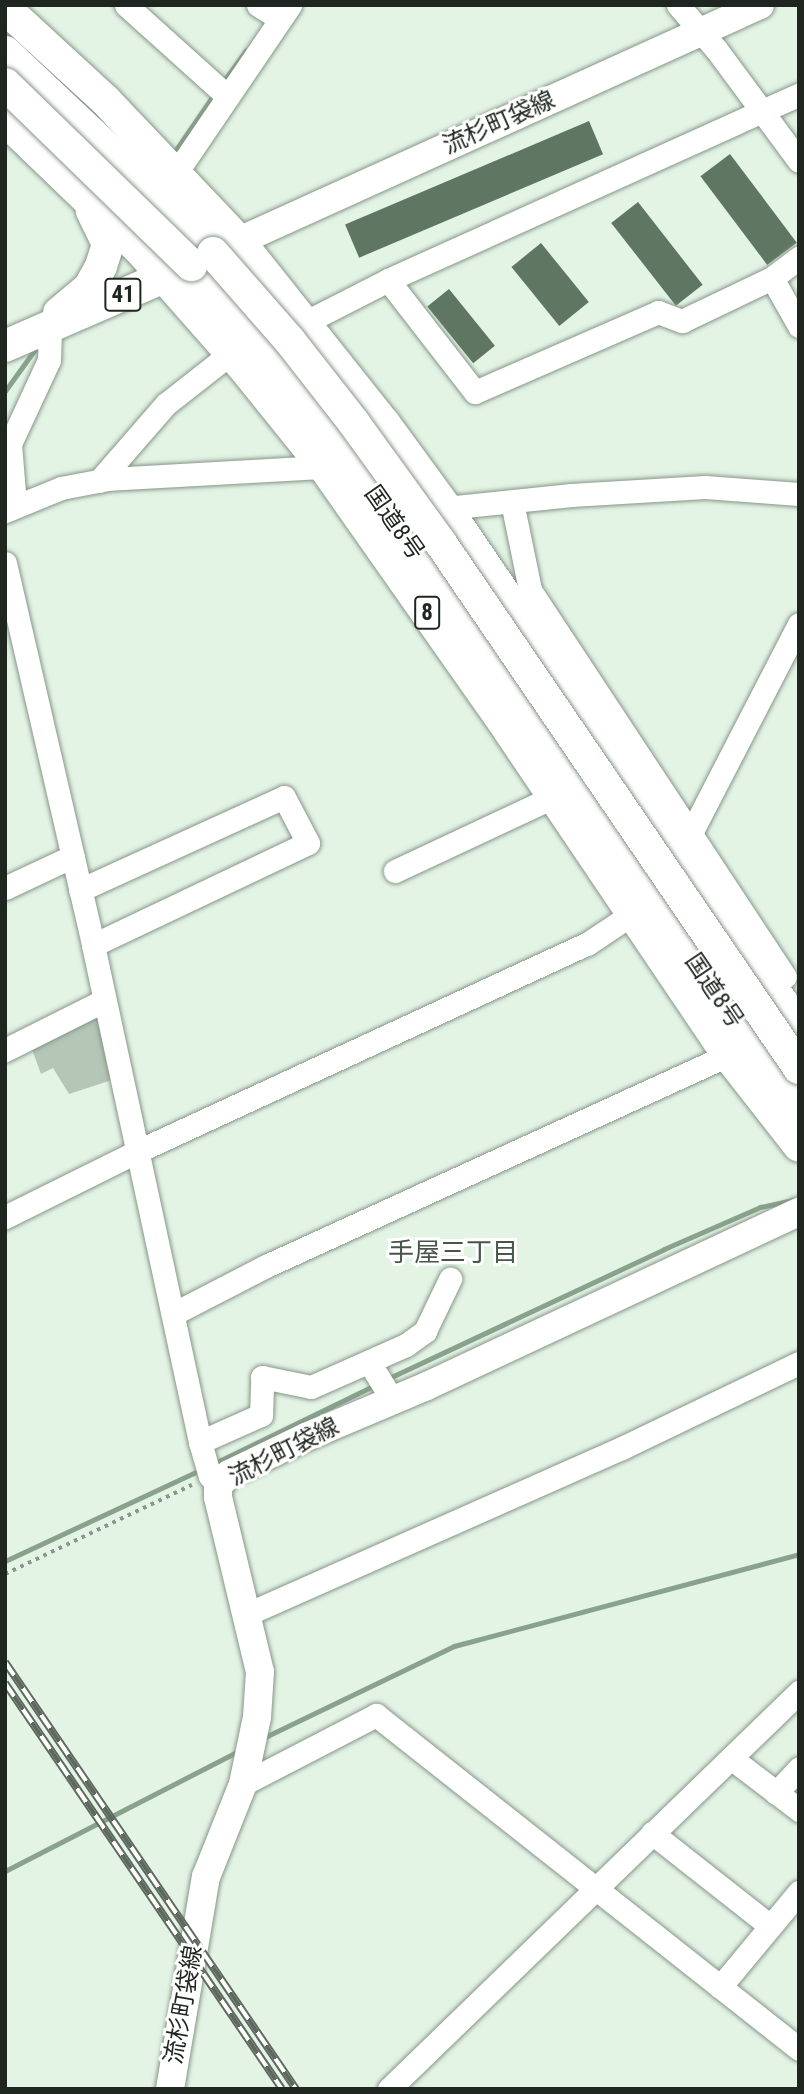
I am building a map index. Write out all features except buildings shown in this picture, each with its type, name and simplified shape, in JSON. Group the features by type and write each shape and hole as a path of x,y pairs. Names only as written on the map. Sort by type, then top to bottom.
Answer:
{"highway":[{"path":"5,8 106,100 239,241 384,423 684,841 785,975 799,1027"},
{"name":"国道8号","path":"5,52 123,163 213,253 330,392 440,542 799,1068"},
{"name":"国道8号","path":"5,84 191,265 284,374 443,593 752,1048 799,1111"},
{"name":"8","path":"5,120 85,200 140,250 231,353 324,467 554,797 728,1055 799,1146"},
{"path":"43,329 89,288 101,266 107,244 85,200"},
{"name":"41","path":"5,346 164,278 239,241"}],"main road":[{"name":"流杉町袋線","path":"239,241 760,5"},
{"name":"流杉町袋線","path":"170,2089 206,1877 246,1776 257,1717 260,1672 214,1481 390,1397 799,1212"}],"street":[{"path":"126,5 227,96"},
{"path":"176,173 284,12 258,5"},
{"path":"678,5 799,161"},
{"path":"304,323 388,280 799,94"},
{"path":"388,280 475,392 658,312 682,321 772,278 799,258"},
{"path":"772,278 799,326"},
{"path":"43,329 48,360 10,444 10,508 61,488 99,481 324,467"},
{"path":"99,481 166,404 231,353"},
{"path":"446,508 630,490 705,487 799,494"},
{"path":"512,502 530,590 684,841"},
{"path":"5,563 93,945 200,1443 214,1481"},
{"path":"684,841 799,624"},
{"path":"80,890 284,797 308,843 93,945"},
{"path":"395,871 554,797"},
{"path":"5,888 73,856"},
{"path":"5,1217 136,1152 587,944 632,914"},
{"path":"5,1050 103,1001"},
{"path":"173,1314 266,1266 728,1055"},
{"path":"200,1443 261,1415 262,1377 311,1387 372,1367 406,1345 425,1331 450,1279"},
{"path":"247,1614 622,1448 799,1363"},
{"path":"372,1367 390,1397"},
{"path":"389,2089 799,1692"},
{"path":"246,1776 376,1715 799,2049"},
{"path":"731,1758 799,1810"},
{"path":"776,1793 799,1768"},
{"path":"652,1833 770,1926"},
{"path":"720,1987 799,1892"}],"path":[{"path":"5,1574 214,1481"}],"green space":[{"path":"88,1013 99,1019 112,1080 69,1094 53,1068 41,1074 30,1044"}],"waterway":[{"path":"223,82 246,50"},
{"path":"173,154 215,93"},
{"path":"5,391 38,345"},
{"path":"387,1379 664,1249 760,1207 794,1200"},
{"path":"211,1465 375,1385"},
{"path":"5,1561 202,1469"},
{"path":"263,1738 454,1646 799,1554"},
{"path":"5,1871 242,1749"}],"railway":[{"path":"5,1662 296,2089"},
{"path":"5,1683 282,2089"}],"district":[{"name":"手屋三丁目","path":"453,1253"}]}
